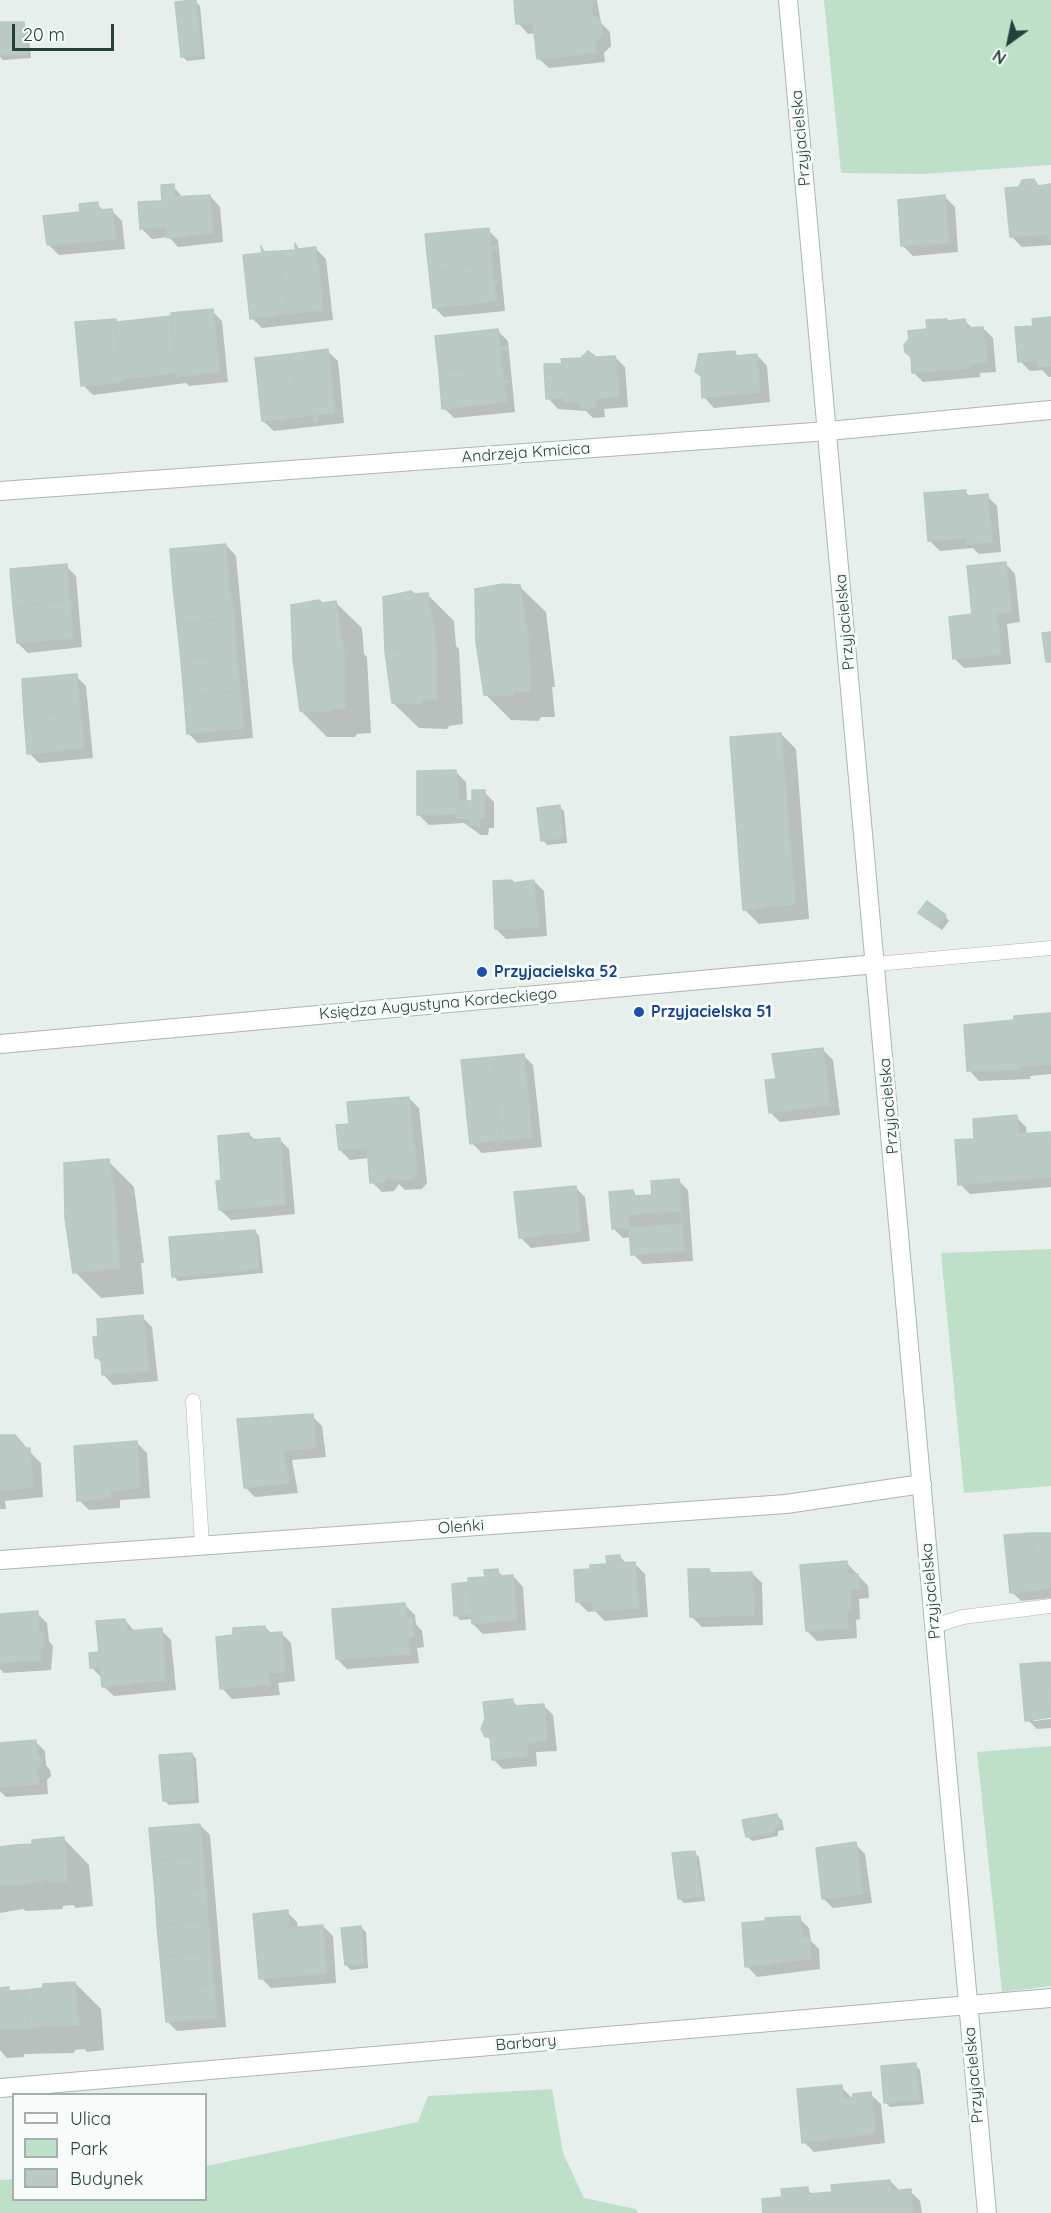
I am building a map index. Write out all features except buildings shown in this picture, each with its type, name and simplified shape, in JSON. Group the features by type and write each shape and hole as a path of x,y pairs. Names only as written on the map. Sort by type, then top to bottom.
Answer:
{"street":[{"name":"Przyjacielska","path":"788,0 987,2213"},
{"name":"Andrzeja Kmicica","path":"0,491 828,431 1051,410"},
{"name":"Księdza Augustyna Kordeckiego","path":"0,1044 876,964"},
{"name":"Oleńki","path":"0,1560 786,1504 922,1484"},
{"name":"Barbary","path":"0,2088 1051,1998"}],"lane":[{"path":"876,964 1051,948"},
{"path":"193,1401 202,1545"},
{"path":"934,1626 963,1617 1051,1606"}],"green space":[{"path":"824,0 1051,0 1051,165 923,174 841,173"},
{"path":"1051,1249 1051,1486 964,1493 941,1253"},
{"path":"1051,1746 1051,1986 1002,1992 977,1752"},
{"path":"552,2089 563,2153 584,2198 636,2209 638,2213 0,2213 0,2180 12,2179 12,2201 207,2201 207,2166 418,2122 428,2096"}],"place":[{"name":"Przyjacielska 52","path":"482,972"},
{"name":"Przyjacielska 51","path":"639,1012"}]}
